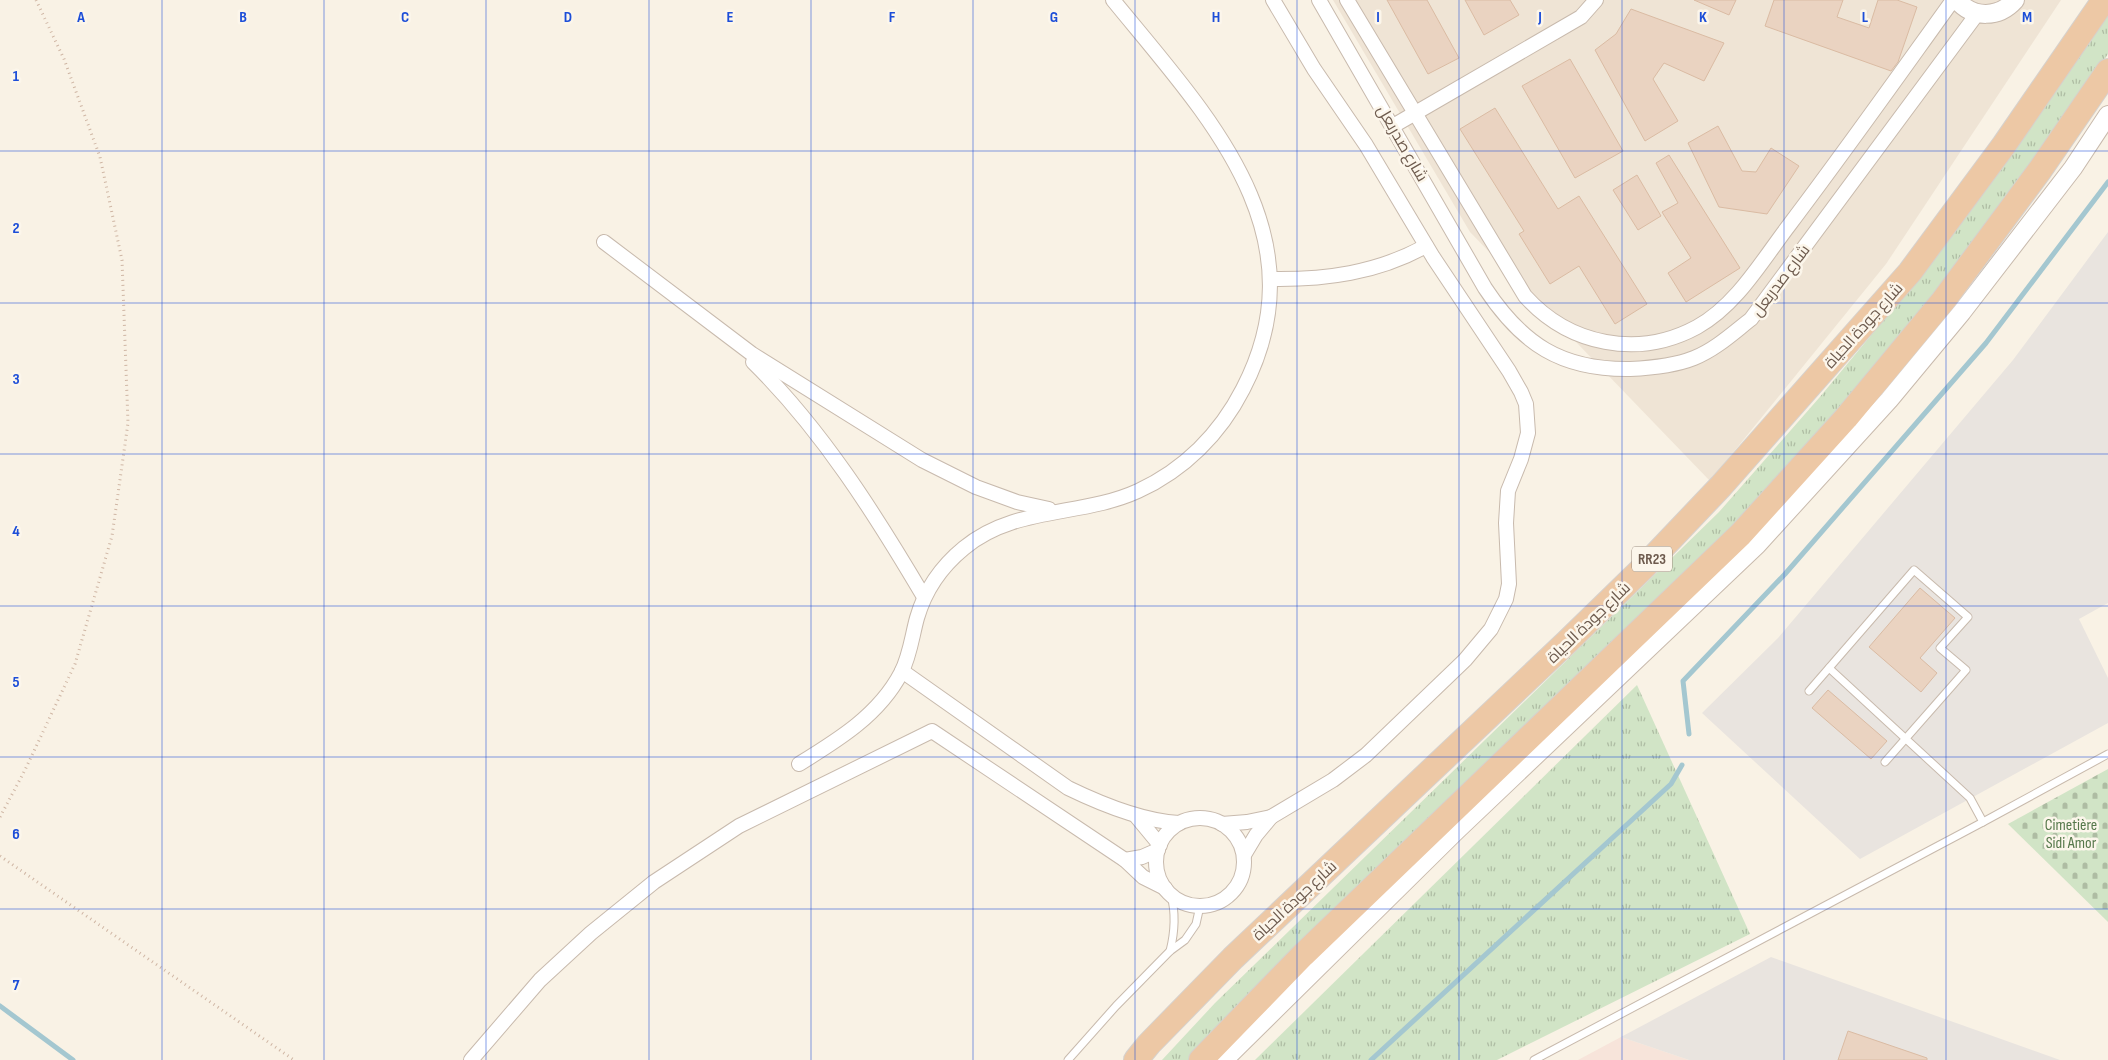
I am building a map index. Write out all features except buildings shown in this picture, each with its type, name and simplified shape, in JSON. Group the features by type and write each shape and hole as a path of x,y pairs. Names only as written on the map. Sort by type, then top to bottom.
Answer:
{"highway":[{"name":"شارع جودة الحياة","path":"1136,1060 1149,1044 1233,958 1574,636 1644,567 1721,486 1910,272 2004,145 2104,0"},
{"name":"RR23","path":"1201,1060 1303,955 1741,534 1846,418 1943,301 2040,170 2108,71"}],"street":[{"path":"799,764 863,720 886,696 902,671 908,656 924,597 949,561 980,535 1000,525 1023,517 1097,505 1139,491 1179,467 1214,434 1229,414 1252,373 1265,330 1269,308 1270,279 1268,253 1251,194 1223,140 1203,111 1113,0"},
{"path":"1222,824 1247,822 1271,817 1333,780 1366,755 1478,645 1498,618 1506,599 1509,567 1506,506 1508,491 1521,459 1528,433 1526,404 1521,392 1492,344 1426,246 1366,145 1314,69 1274,0"},
{"name":"شارع صدربعل","path":"1319,0 1485,288 1502,313 1544,350 1573,363 1607,369 1669,365 1702,354 1722,342 1751,319 1977,14"},
{"name":"شارع صدربعل","path":"1347,0 1525,296 1538,311 1559,326 1584,338 1619,344 1644,344 1669,340 1698,326 1724,307 1749,278 1840,158 1953,0"},
{"path":"1393,126 1581,17 1596,0"},
{"path":"1957,0 1967,10 1977,14 1999,12 2015,0"},
{"path":"1224,1060 1456,831 1757,545 1889,400 1962,312 2073,168 2108,115"},
{"path":"604,242 729,338 815,394 948,475 1010,500 1059,511"},
{"path":"1270,279 1317,279 1361,272 1398,260 1426,246"},
{"path":"729,338 798,412 854,485 924,597"},
{"path":"798,412 815,394"},
{"path":"902,671 1068,788 1136,816 1179,823"},
{"path":"471,1060 540,980 591,933 654,882 739,826 932,731 1125,860 1143,876 1188,904 1200,906 1213,904 1232,892 1239,882 1243,871 1244,855 1239,840 1222,824 1208,819 1193,818 1179,823 1168,832 1159,848 1157,871 1168,891"},
{"path":"1136,816 1159,848"},
{"path":"1244,855 1256,835 1271,817"},
{"path":"1125,860 1142,857 1159,848"}],"lane":[{"path":"1809,691 1914,570 1968,616 1940,648 1966,670 1886,762"},
{"path":"1829,668 1970,798 1983,822"},
{"path":"1534,1060 2108,754"},
{"path":"1168,891 1174,906 1174,928 1170,950"},
{"path":"1068,1060 1116,1006 1170,950 1185,940 1199,915 1200,906"}],"path":[{"path":"0,817 25,770 75,664 112,536 128,423 122,260 100,157 64,59 36,0"},
{"path":"0,856 294,1060"}],"shaded area":[{"path":"1333,0 2061,0 1886,264 1710,481 1470,232"},
{"path":"2108,232 2108,603 2079,619 2108,678 2108,723 1860,859 1702,713 1778,638 2013,360"},
{"path":"1771,957 2060,1060 1689,1060 1621,1037"},
{"path":"1621,1037 1689,1060 1578,1060"}],"green space":[{"path":"2108,7 2108,54 2032,165 1934,295 1838,412 1738,526 1197,1060 1162,1060 1215,1003 1719,512 1819,398 1917,280"},
{"path":"1637,685 1750,934 1497,1060 1255,1060"},
{"name":"Cimetière Sidi Amor","path":"2108,769 2108,922 2008,824"}],"waterway":[{"path":"1689,734 1683,681 1785,574 1986,343 2108,182"},
{"path":"1371,1060 1671,784 1682,765"},
{"path":"0,1006 73,1060"}]}
